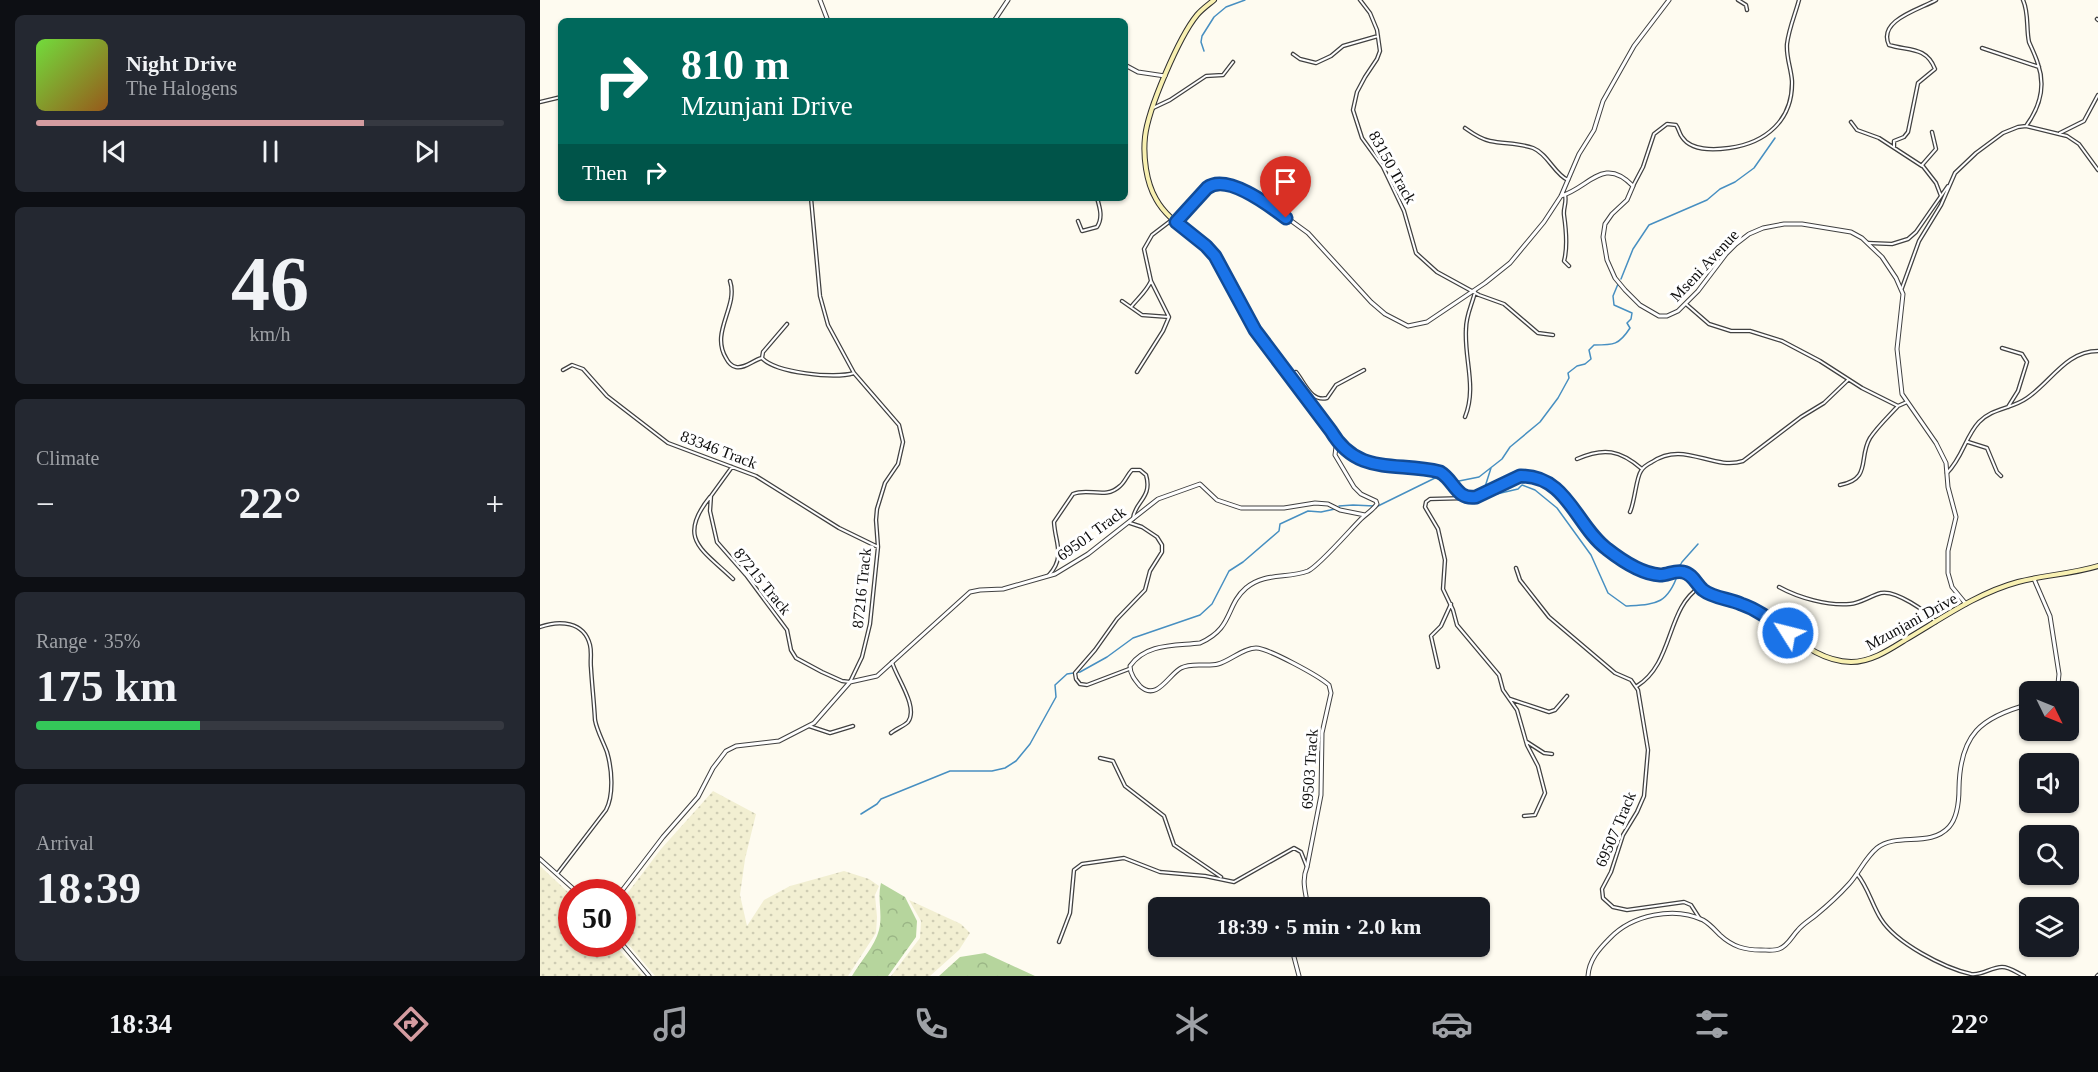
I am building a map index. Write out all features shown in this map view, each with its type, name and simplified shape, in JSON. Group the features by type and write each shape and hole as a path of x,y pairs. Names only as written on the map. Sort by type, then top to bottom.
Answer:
{"main road":[{"path":"1214,0 1196,16 1187,29 1153,108 1145,139 1148,177 1156,200 1174,220 1215,256 1247,317 1340,446 1364,461 1440,472 1449,479 1459,493 1468,498"},
{"name":"Mzunjani Drive","path":"1468,498 1476,497 1516,477 1535,478 1565,495 1587,530 1607,549 1647,572 1660,575 1687,573 1708,593 1753,609 1816,653 1829,659 1842,661 1858,662 1887,651 1966,604 1999,589 2034,579 2098,566"}],"street":[{"path":"820,0 827,18"},
{"path":"996,18 1008,0"},
{"path":"1293,54 1300,59 1316,63 1343,46 1378,36 1370,13 1359,0"},
{"path":"1137,372 1163,331 1168,317 1151,281 1145,255 1146,245 1152,235 1174,220 1212,184 1222,184 1264,201 1308,233 1377,308 1401,324 1408,326 1433,319 1474,292 1510,263 1563,196 1580,154 1594,130 1603,101 1634,46 1669,0"},
{"path":"1738,0 1746,5 1747,10"},
{"path":"1563,196 1594,177 1610,173 1623,176 1634,186 1640,176 1654,134 1667,124 1676,125 1682,137 1691,146 1710,149 1739,146 1768,134 1778,126 1790,97 1792,77 1787,46 1790,26 1800,0"},
{"path":"1894,147 1893,142 1904,137 1908,132 1918,83 1935,69 1931,60 1923,52 1889,45 1887,32 1897,20 1936,0"},
{"path":"2023,0 2030,43 2040,67 2042,99 2026,126"},
{"name":"83150 Track","path":"1378,36 1379,56 1365,77 1353,106 1359,131 1383,168 1404,211 1416,253 1437,272 1474,292 1504,304 1538,333 1552,335"},
{"path":"1982,48 2040,67"},
{"path":"1153,108 1170,100 1206,76 1223,75 1233,62"},
{"path":"1128,67 1138,72 1165,76"},
{"path":"2057,134 2084,121 2098,95"},
{"path":"540,102 558,99"},
{"path":"1851,122 1857,130 1879,138 1922,166 1936,183 1941,196"},
{"path":"1868,243 1892,244 1908,239 1916,232 1959,168 1989,143 2010,130 2026,126 2067,136 2079,144 2098,170"},
{"path":"1465,128 1492,142 1535,149 1554,166 1564,179 1568,180"},
{"path":"1922,166 1936,149 1932,132"},
{"path":"1950,183 1941,204 1919,241 1903,280 1903,303 1897,349 1901,388 1907,402 1942,453 1946,463 1948,487 1956,517 1948,551 1948,573 1952,587 1966,604"},
{"name":"Mseni Avenue","path":"1634,186 1627,200 1605,224 1604,237 1615,278 1640,305 1655,315 1664,317 1672,315 1686,304 1726,254 1742,238 1763,228 1784,224 1802,224 1851,232 1868,243 1890,269 1902,290"},
{"path":"1563,196 1567,202 1564,215 1567,224 1564,261 1569,266"},
{"name":"87216 Track","path":"631,879 698,797 713,768 726,751 743,744 772,743 810,726 820,718 850,682 862,657 867,639 878,547 877,509 885,483 898,464 903,442 894,418 854,373 828,325 822,305 811,201"},
{"path":"1078,221 1082,231 1097,227 1101,215 1098,201"},
{"path":"730,281 731,299 721,337 723,353 729,363 735,367 743,366 762,358 765,350 787,324"},
{"path":"1131,307 1146,292 1151,281"},
{"path":"1465,417 1471,387 1466,327 1474,292"},
{"path":"1122,301 1147,316 1168,317"},
{"path":"1686,304 1709,324 1731,331 1750,331 1782,341 1898,406"},
{"path":"2002,348 2020,353 2027,360 2019,391 2008,407"},
{"path":"1947,472 1956,465 1972,432 1982,418 2028,398 2066,361 2098,351"},
{"path":"762,358 769,363 796,371 839,375 854,373"},
{"name":"83346 Track","path":"563,370 572,365 583,369 606,396 668,443 763,479 838,528 878,547"},
{"path":"1287,374 1296,372 1314,397 1321,400 1327,398 1336,385 1364,370"},
{"path":"1630,512 1642,470 1664,456 1678,453 1722,461 1743,460 1824,403 1848,380"},
{"path":"1840,485 1852,482 1858,477 1863,467 1869,441 1898,406 1907,402"},
{"path":"1968,442 1988,449 1997,472 2001,476"},
{"path":"1130,523 1154,534 1161,541 1163,548 1150,571 1145,590 1117,619 1075,673 1076,679 1083,685 1130,669 1138,657 1152,649 1200,643 1206,640 1222,628 1237,598 1254,582 1267,577 1294,574 1311,569 1373,509 1377,502 1361,494 1354,487 1335,455 1336,447 1340,446"},
{"path":"1577,459 1594,453 1611,452 1627,457 1642,470"},
{"path":"732,467 700,510 694,536 700,549 733,579"},
{"path":"1047,577 1058,563 1059,549 1054,521 1073,494 1082,491 1106,493 1120,486 1132,471 1140,470 1146,475 1148,488 1144,499 1133,514 1133,519"},
{"name":"69501 Track","path":"850,682 874,678 970,592 1003,589 1047,577 1088,554 1158,499 1200,484 1217,500 1241,508 1284,508 1315,503 1328,504 1340,510 1365,515"},
{"name":"87215 Track","path":"711,496 710,511 717,542 746,574 787,630 793,655 805,664 842,681 850,682"},
{"path":"1468,498 1436,498 1430,499 1425,504 1438,529 1445,560 1443,589 1460,630 1499,675 1503,690 1517,710 1540,772 1545,793 1538,813 1524,816"},
{"path":"1516,568 1520,580 1545,613 1615,673 1631,680 1637,686 1645,681 1662,656 1683,605 1700,587"},
{"path":"2034,579 2050,616 2058,681"},
{"path":"1779,587 1795,594 1841,604 1859,602 1881,593 1891,593 1925,611 1936,622"},
{"path":"1438,667 1431,636 1441,626 1451,604"},
{"path":"540,627 561,622 569,623 581,630 588,639 595,720 606,751 611,784 610,799 606,810 557,874"},
{"name":"69503 Track","path":"1130,669 1139,685 1149,691 1162,687 1178,670 1184,667 1218,665 1249,649 1258,648 1292,663 1329,685 1331,693 1322,733 1322,786 1304,875 1306,897"},
{"path":"891,733 906,724 911,712 908,699 892,662"},
{"name":"69507 Track","path":"1637,686 1647,744 1644,796 1623,835 1611,872 1602,888 1602,895 1611,906 1626,910 1684,902 1691,905 1700,919"},
{"path":"1509,699 1549,712 1555,710 1568,696"},
{"path":"1588,976 1591,961 1617,931 1650,916 1689,915 1700,919 1736,946 1754,950 1778,950 1785,946 1798,930 1838,895 1872,853 1887,842 1933,837 1948,828 1956,811 1959,771 1968,741 1989,720 2019,707"},
{"path":"810,726 830,733 853,726"},
{"path":"1527,742 1544,753 1552,754"},
{"path":"1100,758 1113,761 1125,786 1164,816 1178,848 1198,859 1223,879 1230,882 1239,880 1293,848 1300,851 1307,867"},
{"path":"1059,942 1070,913 1074,870 1079,864 1124,858 1160,872 1223,879"},
{"path":"540,859 563,879"},
{"path":"1857,874 1882,921 1908,945 1940,964 1968,973 1975,974 2001,967 2024,976"},
{"path":"633,957 649,976"},
{"path":"1294,957 1299,976"}],"shaded area":[{"path":"713,791 756,814 745,859 740,895 747,926 764,900 790,886 844,871 869,879 879,886 875,895 876,933 848,976 655,976 636,953 636,882 661,849"},
{"path":"540,866 558,883 558,957 626,957 643,976 540,976"},
{"path":"909,900 961,924 970,933 959,950 930,976 891,976 920,938 921,921"}],"green space":[{"path":"881,883 905,897 917,921 916,937 888,976 852,976 871,948 879,930"},
{"path":"985,953 1035,976 939,976 960,957"}],"waterway":[{"path":"1204,51 1202,36 1214,17 1226,7 1245,0"},
{"path":"1621,279 1633,249 1649,225 1707,200 1720,189 1735,182 1754,168 1775,138"},
{"path":"1454,482 1479,477 1502,459 1510,447 1540,422 1558,398 1569,378 1568,373 1591,359 1589,350 1594,345 1615,343 1626,334 1630,328 1627,323 1632,313 1614,305 1613,296 1618,284"},
{"path":"1484,490 1491,468"},
{"path":"1378,506 1435,478 1448,482"},
{"path":"1488,496 1518,489 1522,485 1535,490 1557,508 1591,555 1608,593 1626,606 1645,605 1659,601 1669,592 1678,574"},
{"path":"1339,506 1374,506"},
{"path":"861,814 881,799 950,771 992,771 1005,768 1016,761 1030,744 1056,697 1055,685 1067,674 1080,672 1107,657 1133,638 1200,615 1212,604 1229,571 1279,531 1280,524 1308,511 1321,512 1335,509"},
{"path":"1678,569 1698,544"}],"route":[{"path":"1286,218 1264,201 1219,183 1207,188 1176,222 1195,236 1215,256 1255,330 1340,446 1364,461 1413,470 1440,472 1449,479 1459,493 1468,498 1476,497 1520,476 1547,483 1565,495 1587,530 1607,549 1647,572 1660,575 1672,572 1687,573 1706,592 1753,609 1788,633"}]}
